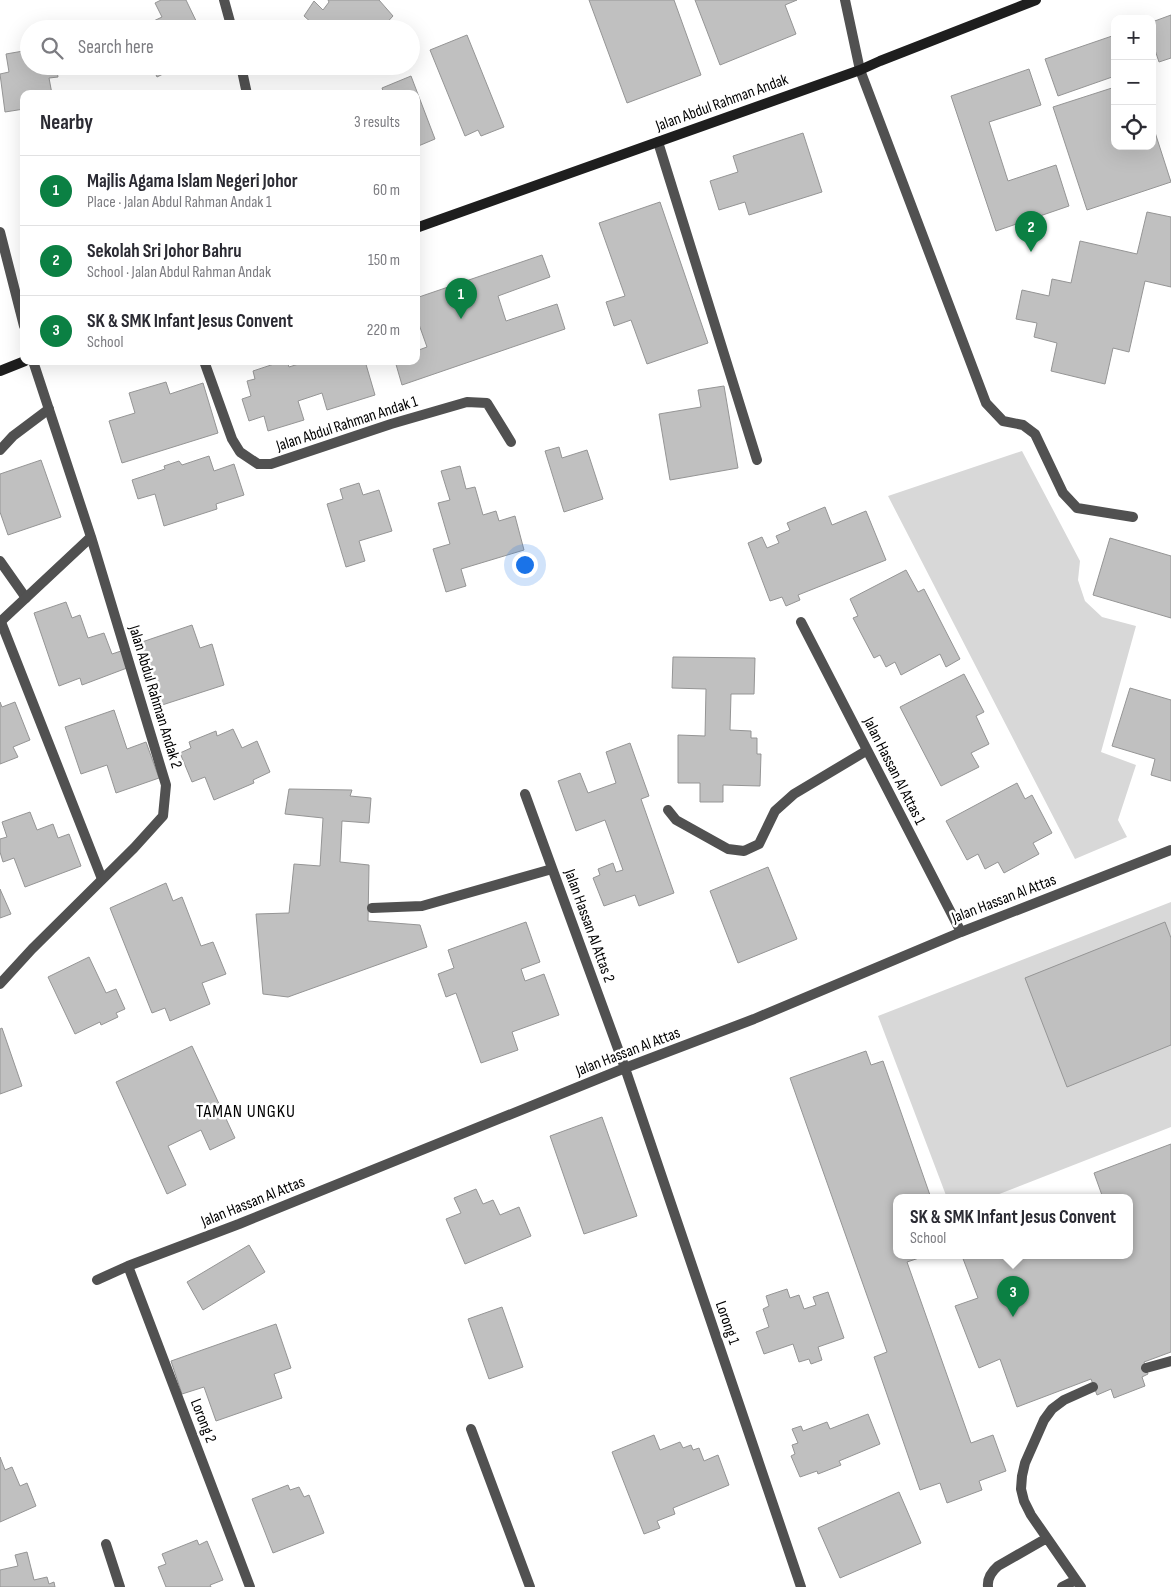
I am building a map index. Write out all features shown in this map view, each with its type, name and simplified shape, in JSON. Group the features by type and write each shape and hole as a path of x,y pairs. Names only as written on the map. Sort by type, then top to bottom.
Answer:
{"street":[{"path":"224,0 230,20"},
{"path":"845,0 860,70 986,403 1003,421 1023,425 1035,434 1063,493 1077,508 1133,517"},
{"name":"Jalan Abdul Rahman Andak","path":"420,227 860,70 880,60 1036,0"},
{"path":"243,75 246,90"},
{"path":"658,142 757,460"},
{"path":"0,232 20,310"},
{"path":"0,370 20,363"},
{"name":"Jalan Abdul Rahman Andak 2","path":"0,984 163,816 166,785 90,537 34,365"},
{"name":"Jalan Abdul Rahman Andak 1","path":"205,365 232,439 240,452 258,464 271,464 391,424 467,402 487,402 511,442"},
{"path":"0,450 13,436 49,409"},
{"path":"90,537 0,622 102,879"},
{"path":"0,561 26,598"},
{"name":"Jalan Hassan Al Attas 1","path":"801,622 961,932"},
{"path":"668,810 676,820 728,848 744,851 758,844 775,811 794,794 866,751"},
{"name":"Jalan Hassan Al Attas 2","path":"525,794 625,1068"},
{"name":"Jalan Hassan Al Attas","path":"97,1280 625,1068 754,1019 961,932 1171,850"},
{"path":"372,908 422,906 552,869"},
{"name":"Lorong 1","path":"625,1068 801,1587"},
{"name":"Lorong 2","path":"128,1266 250,1587"},
{"path":"1146,1368 1171,1361"},
{"path":"1062,1587 1079,1583 1031,1515 1024,1501 1021,1489 1022,1476 1025,1463 1044,1420 1052,1409 1064,1400 1093,1387"},
{"path":"471,1429 530,1587"},
{"path":"988,1587 991,1573 998,1566 1047,1538"},
{"path":"106,1544 120,1587"}],"shaded area":[{"path":"1022,451 1080,561 1078,580 1085,601 1102,617 1136,626 1101,752 1136,765 1118,820 1127,837 1075,859 888,496"},
{"path":"1171,902 1171,1127 999,1194 945,1194 878,1016"}],"building":[{"path":"161,0 186,0 196,20 156,20 162,17 155,3"},
{"path":"328,0 379,0 393,16 389,20 308,20 304,16 314,1 323,10 329,2"},
{"path":"589,0 674,0 701,75 627,103"},
{"path":"695,0 797,0 785,5 796,34 720,65"},
{"path":"1171,15 1171,58 1159,62 1156,53 1156,21"},
{"path":"467,35 504,127 481,136 478,130 465,136 430,50"},
{"path":"1111,36 1111,77 1058,96 1045,59"},
{"path":"20,52 20,75 58,75 58,77 49,78 51,90 20,90 20,110 5,112 0,74 9,72 6,54"},
{"path":"1029,69 1041,105 989,122 1008,181 1056,165 1069,206 996,231 951,96"},
{"path":"411,76 416,90 383,90 382,88"},
{"path":"1111,88 1111,150 1156,150 1156,135 1171,182 1087,210 1053,107"},
{"path":"420,100 435,139 420,145"},
{"path":"803,133 822,192 749,215 745,202 719,210 710,181 738,172 733,156"},
{"path":"660,202 708,343 647,364 631,320 614,326 606,302 625,296 599,223"},
{"path":"1147,212 1171,217 1171,287 1145,281 1129,352 1113,348 1105,384 1051,371 1057,343 1034,337 1037,323 1016,319 1022,290 1049,296 1052,279 1071,283 1080,241 1137,254"},
{"path":"542,255 550,277 498,296 506,321 557,304 565,329 402,385 396,365 420,365 420,350 427,347 420,327 420,297"},
{"path":"271,365 288,365 289,367 295,365 366,365 375,395 327,410 322,393 298,401 304,420 268,431 264,416 249,421 242,399 251,396 247,381 255,379 253,371"},
{"path":"166,382 170,394 203,383 218,433 122,463 109,421 135,413 129,393"},
{"path":"724,386 738,468 670,480 659,414 701,407 698,390"},
{"path":"559,447 562,458 587,450 603,499 564,512 545,451"},
{"path":"209,456 214,471 234,464 244,495 216,504 217,509 164,526 155,494 138,499 132,480 165,469 164,466 179,461 182,465"},
{"path":"41,460 61,517 8,535 0,512 0,474"},
{"path":"460,466 466,489 475,487 483,515 496,511 499,521 515,516 524,550 461,569 466,586 446,592 433,549 450,544 438,503 450,500 441,471"},
{"path":"359,483 363,495 379,490 392,531 359,541 365,561 346,567 327,504 343,499 340,489"},
{"path":"825,507 832,525 866,511 886,560 798,595 800,600 786,606 782,597 770,601 748,543 762,537 767,548 779,543 776,536 790,530 787,523"},
{"path":"1110,538 1171,556 1171,618 1093,595"},
{"path":"906,570 918,592 924,589 960,659 946,667 940,654 901,675 895,662 886,667 880,655 874,658 853,618 858,616 850,599"},
{"path":"66,602 72,618 80,615 88,638 104,633 112,654 121,651 127,668 82,685 80,678 59,686 34,613"},
{"path":"192,625 200,648 212,644 224,685 159,706 139,643"},
{"path":"673,657 755,658 754,694 731,694 730,730 751,731 751,738 757,738 757,754 761,754 760,786 723,785 723,802 700,802 700,783 678,783 678,735 705,736 706,689 672,688"},
{"path":"964,674 984,712 976,716 989,744 971,753 979,767 941,786 900,707"},
{"path":"1130,688 1171,700 1171,781 1151,775 1155,759 1112,746"},
{"path":"0,702 2,707 15,702 30,740 13,747 18,757 0,764"},
{"path":"114,710 127,749 146,742 159,778 116,793 107,765 81,774 65,727"},
{"path":"233,729 242,748 257,741 270,772 253,780 254,783 214,800 205,777 192,782 180,753 191,748 189,742 216,731 217,736"},
{"path":"630,743 649,796 641,799 674,893 639,906 635,895 604,906 593,878 600,875 598,869 613,863 616,872 623,870 605,820 576,831 558,781 580,773 588,793 616,783 606,752"},
{"path":"1017,783 1025,799 1032,795 1052,833 1033,843 1039,854 1004,873 998,862 985,869 978,854 967,860 946,821"},
{"path":"289,789 352,790 350,796 371,798 369,823 342,821 340,862 369,865 368,921 420,925 427,947 288,997 263,994 256,914 289,913 294,864 320,866 323,818 285,814"},
{"path":"30,812 37,830 53,824 58,838 69,834 81,866 25,887 14,858 3,862 0,852 0,839 7,837 2,822"},
{"path":"768,867 797,939 738,963 710,891"},
{"path":"166,883 173,901 182,897 201,946 213,942 226,974 202,983 210,1004 170,1021 165,1008 152,1013 110,908"},
{"path":"0,889 11,914 0,918"},
{"path":"526,922 540,962 521,969 525,981 544,974 559,1015 512,1032 518,1050 481,1063 456,993 446,997 438,974 454,968 448,950"},
{"path":"1165,922 1171,938 1171,1045 1067,1087 1025,978"},
{"path":"89,957 106,993 116,989 125,1009 116,1013 118,1017 101,1025 100,1022 75,1034 48,977"},
{"path":"2,1028 22,1086 0,1094 0,1029"},
{"path":"192,1046 235,1138 210,1150 201,1130 168,1146 186,1185 167,1194 116,1082"},
{"path":"866,1051 871,1065 883,1061 930,1194 893,1194 893,1259 916,1259 907,1262 971,1443 993,1435 1006,1471 979,1481 982,1490 947,1503 940,1483 920,1490 874,1357 887,1352 790,1078"},
{"path":"602,1117 637,1216 584,1234 550,1136"},
{"path":"1171,1144 1171,1352 1144,1362 1148,1374 1142,1377 1145,1386 1114,1398 1111,1389 1097,1395 1091,1379 1017,1407 1000,1359 979,1368 955,1306 978,1298 963,1259 1133,1259 1133,1194 1102,1194 1094,1173"},
{"path":"476,1189 483,1204 493,1200 500,1215 519,1207 531,1236 465,1264 446,1219 461,1213 454,1198"},
{"path":"249,1245 265,1272 203,1310 187,1282"},
{"path":"787,1289 790,1298 799,1295 804,1309 816,1305 813,1297 828,1292 844,1338 818,1347 822,1360 811,1364 809,1359 799,1362 793,1344 764,1354 756,1332 769,1327 763,1309 769,1306 766,1296"},
{"path":"502,1307 523,1367 489,1379 468,1319"},
{"path":"276,1324 291,1368 274,1374 282,1398 216,1421 204,1387 182,1394 171,1361"},
{"path":"868,1414 880,1444 839,1461 841,1465 818,1474 817,1471 800,1477 791,1456 795,1454 792,1445 798,1443 792,1429 801,1426 803,1431 827,1422 830,1429"},
{"path":"654,1435 660,1450 680,1442 683,1448 691,1445 693,1450 699,1448 704,1461 718,1455 729,1485 673,1508 675,1514 657,1521 660,1528 644,1534 612,1452"},
{"path":"0,1457 5,1470 12,1467 20,1486 27,1483 36,1506 0,1522"},
{"path":"288,1485 290,1490 299,1487 304,1497 309,1495 324,1533 273,1553 252,1499"},
{"path":"899,1492 921,1543 840,1578 818,1528"},
{"path":"197,1540 199,1545 207,1541 223,1580 210,1585 211,1587 166,1587 158,1567 166,1564 162,1554"},
{"path":"27,1552 34,1580 47,1577 49,1584 54,1582 55,1587 0,1587 0,1570 18,1566 15,1555"}],"place":[{"name":"Sekolah Sri Johor Bahru","path":"1031,252"},
{"name":"Majlis Agama Islam Negeri Johor","path":"461,319"},
{"name":"SK & SMK Infant Jesus Convent","path":"1013,1317"}],"district":[{"name":"TAMAN UNGKU","path":"246,1111"}]}
